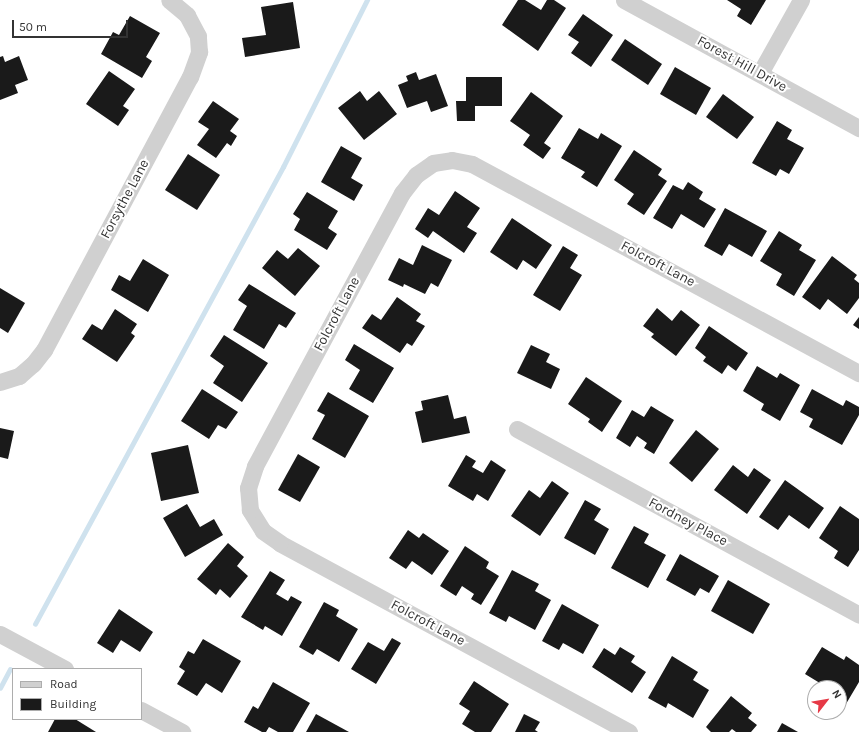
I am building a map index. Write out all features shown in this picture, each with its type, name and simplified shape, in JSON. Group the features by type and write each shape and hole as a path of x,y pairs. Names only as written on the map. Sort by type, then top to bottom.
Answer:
{"street":[{"name":"Forsythe Lane","path":"0,382 19,376 33,364 44,350 190,77 199,52 198,36 187,15 169,0"},
{"name":"Forest Hill Drive","path":"624,0 859,128"},
{"path":"760,73 801,0"},
{"name":"Folcroft Lane","path":"629,732 280,543 263,531 250,510 248,488 255,466 402,193 416,175 433,163 452,160 472,164 859,373"},
{"name":"Fordney Place","path":"517,429 859,615"},
{"path":"0,634 64,668"},
{"path":"142,711 182,732"}],"building":[{"path":"518,0 525,0 541,10 547,0 554,0 566,8 538,51 502,25"},
{"path":"727,0 766,0 751,25 737,16 741,9"},
{"path":"293,2 300,48 245,57 242,38 266,35 261,7"},
{"path":"583,14 613,35 591,67 571,53 579,42 568,35"},
{"path":"130,16 160,33 146,57 152,61 142,78 101,54 113,32 119,35"},
{"path":"625,39 662,64 648,85 611,60"},
{"path":"3,56 5,62 19,56 28,80 15,85 18,93 0,100 0,57"},
{"path":"675,67 711,88 696,115 660,94"},
{"path":"109,71 135,89 123,106 129,110 118,126 86,104"},
{"path":"416,72 419,80 436,74 448,106 431,112 427,101 407,108 398,85 408,81 406,76"},
{"path":"466,77 502,77 502,106 475,106 475,121 457,121 456,101 466,101"},
{"path":"360,91 367,101 379,91 397,114 364,140 338,108"},
{"path":"531,92 563,116 544,143 551,148 543,159 523,145 530,135 510,121"},
{"path":"723,94 754,117 737,139 706,117"},
{"path":"213,101 239,119 230,131 237,136 231,146 227,143 216,158 197,145 209,129 198,122"},
{"path":"777,121 792,130 787,139 804,148 789,174 780,169 776,176 752,163"},
{"path":"579,128 598,139 601,133 622,146 597,187 581,177 585,172 561,158"},
{"path":"341,146 362,158 351,178 363,185 354,201 321,182"},
{"path":"634,150 662,169 658,175 667,181 644,215 627,204 634,194 614,180"},
{"path":"188,154 220,175 197,210 165,190"},
{"path":"688,182 703,192 699,199 716,209 704,228 681,214 672,229 653,218 673,185 683,190"},
{"path":"455,191 480,208 467,227 477,233 464,253 433,231 428,238 415,229 428,208 439,215"},
{"path":"307,192 338,211 328,228 337,234 327,250 294,230 300,219 293,214"},
{"path":"725,208 767,231 752,257 729,244 722,256 704,246"},
{"path":"512,218 552,245 536,269 523,260 517,270 490,252"},
{"path":"779,231 802,245 799,250 816,260 794,296 776,285 782,274 760,261"},
{"path":"422,245 452,260 438,287 431,283 425,294 404,284 403,287 388,280 399,258 413,265"},
{"path":"563,246 578,255 570,268 582,275 560,311 533,295"},
{"path":"298,248 320,266 295,296 262,268 277,250 288,259"},
{"path":"832,256 857,275 854,279 859,283 859,298 847,314 828,299 820,310 802,297"},
{"path":"143,259 169,275 148,312 111,290 119,275 130,281"},
{"path":"249,284 296,313 286,328 279,324 264,349 233,330 247,306 238,300"},
{"path":"0,288 25,303 8,333 0,328"},
{"path":"397,297 421,314 416,321 425,326 412,346 407,343 400,353 362,328 372,314 381,320"},
{"path":"657,308 672,321 681,310 700,325 676,356 651,337 654,334 643,326"},
{"path":"115,309 137,324 131,333 135,336 117,362 82,339 92,324 102,330"},
{"path":"859,317 859,329 853,325"},
{"path":"709,326 748,353 736,371 728,365 722,374 703,361 706,357 695,348"},
{"path":"224,335 268,363 242,402 213,383 224,366 210,356"},
{"path":"354,344 394,368 373,403 349,389 360,370 345,360"},
{"path":"531,345 550,354 546,362 560,369 551,389 517,373"},
{"path":"757,366 777,378 780,373 800,385 780,421 761,410 764,404 743,391"},
{"path":"586,377 622,401 602,432 588,422 590,419 568,404"},
{"path":"202,389 238,412 226,429 218,425 209,439 181,421"},
{"path":"812,389 843,406 846,400 859,407 859,415 842,445 809,427 813,419 800,412"},
{"path":"328,392 369,416 345,458 312,439 325,415 317,411"},
{"path":"448,395 454,419 466,416 470,433 422,443 415,412 423,410 421,401"},
{"path":"651,406 674,420 654,454 644,448 647,443 637,436 630,447 616,438 632,410 644,417"},
{"path":"0,428 14,431 8,459 0,457"},
{"path":"696,430 719,449 692,482 669,463"},
{"path":"188,445 199,493 161,501 151,453"},
{"path":"298,454 320,467 300,502 278,490"},
{"path":"466,455 476,461 472,467 483,473 491,460 506,470 488,501 477,494 473,501 448,486"},
{"path":"733,465 748,477 754,468 771,480 747,514 714,490"},
{"path":"785,480 824,508 809,529 789,515 778,530 759,517"},
{"path":"552,481 569,493 540,536 511,516 529,490 540,498"},
{"path":"585,500 601,509 594,520 609,529 595,555 564,538"},
{"path":"187,504 200,527 214,519 223,535 185,557 163,518"},
{"path":"840,506 859,519 859,550 848,567 834,558 838,551 819,538"},
{"path":"634,526 649,534 644,543 666,555 648,588 611,568"},
{"path":"408,530 419,538 423,533 449,551 432,575 412,561 406,569 389,558"},
{"path":"228,543 244,557 237,566 248,576 230,598 220,589 216,595 197,579"},
{"path":"465,546 489,562 486,568 499,576 481,605 471,599 474,594 462,586 456,596 440,586"},
{"path":"680,554 719,576 709,593 700,588 695,596 666,580"},
{"path":"512,570 539,584 535,591 551,600 535,630 509,616 506,622 489,613"},
{"path":"270,571 285,580 276,594 288,601 291,596 302,602 282,636 265,626 263,630 241,617"},
{"path":"728,580 770,604 753,634 711,611"},
{"path":"324,602 339,610 336,616 358,629 339,662 317,649 313,655 299,647"},
{"path":"562,604 599,625 583,654 563,643 559,650 542,641"},
{"path":"119,609 153,632 140,652 121,640 113,653 97,643"},
{"path":"392,638 401,643 376,684 351,669 368,642 384,651"},
{"path":"203,639 241,661 222,693 206,683 197,696 177,684 185,671 179,667 188,651 194,654"},
{"path":"620,647 635,656 631,662 646,672 632,693 592,667 604,648 615,655"},
{"path":"822,647 844,660 846,656 859,665 859,682 847,702 847,680 815,680 805,674"},
{"path":"672,656 698,672 693,680 709,690 693,718 668,703 666,708 648,698"},
{"path":"474,681 509,704 491,732 475,732 462,724 470,711 459,704"},
{"path":"273,682 310,703 293,732 278,732 269,727 266,732 262,732 244,722 253,706 258,709"},
{"path":"731,696 752,713 748,718 757,725 751,732 736,732 732,729 729,732 711,732 706,727"},
{"path":"316,714 349,732 306,732"},
{"path":"524,714 540,722 535,730 538,732 515,732"},
{"path":"54,720 77,720 96,732 48,732"},
{"path":"782,723 798,732 777,732"}],"waterway":[{"path":"35,624 283,167 367,0"},
{"path":"0,688 10,669"}]}
